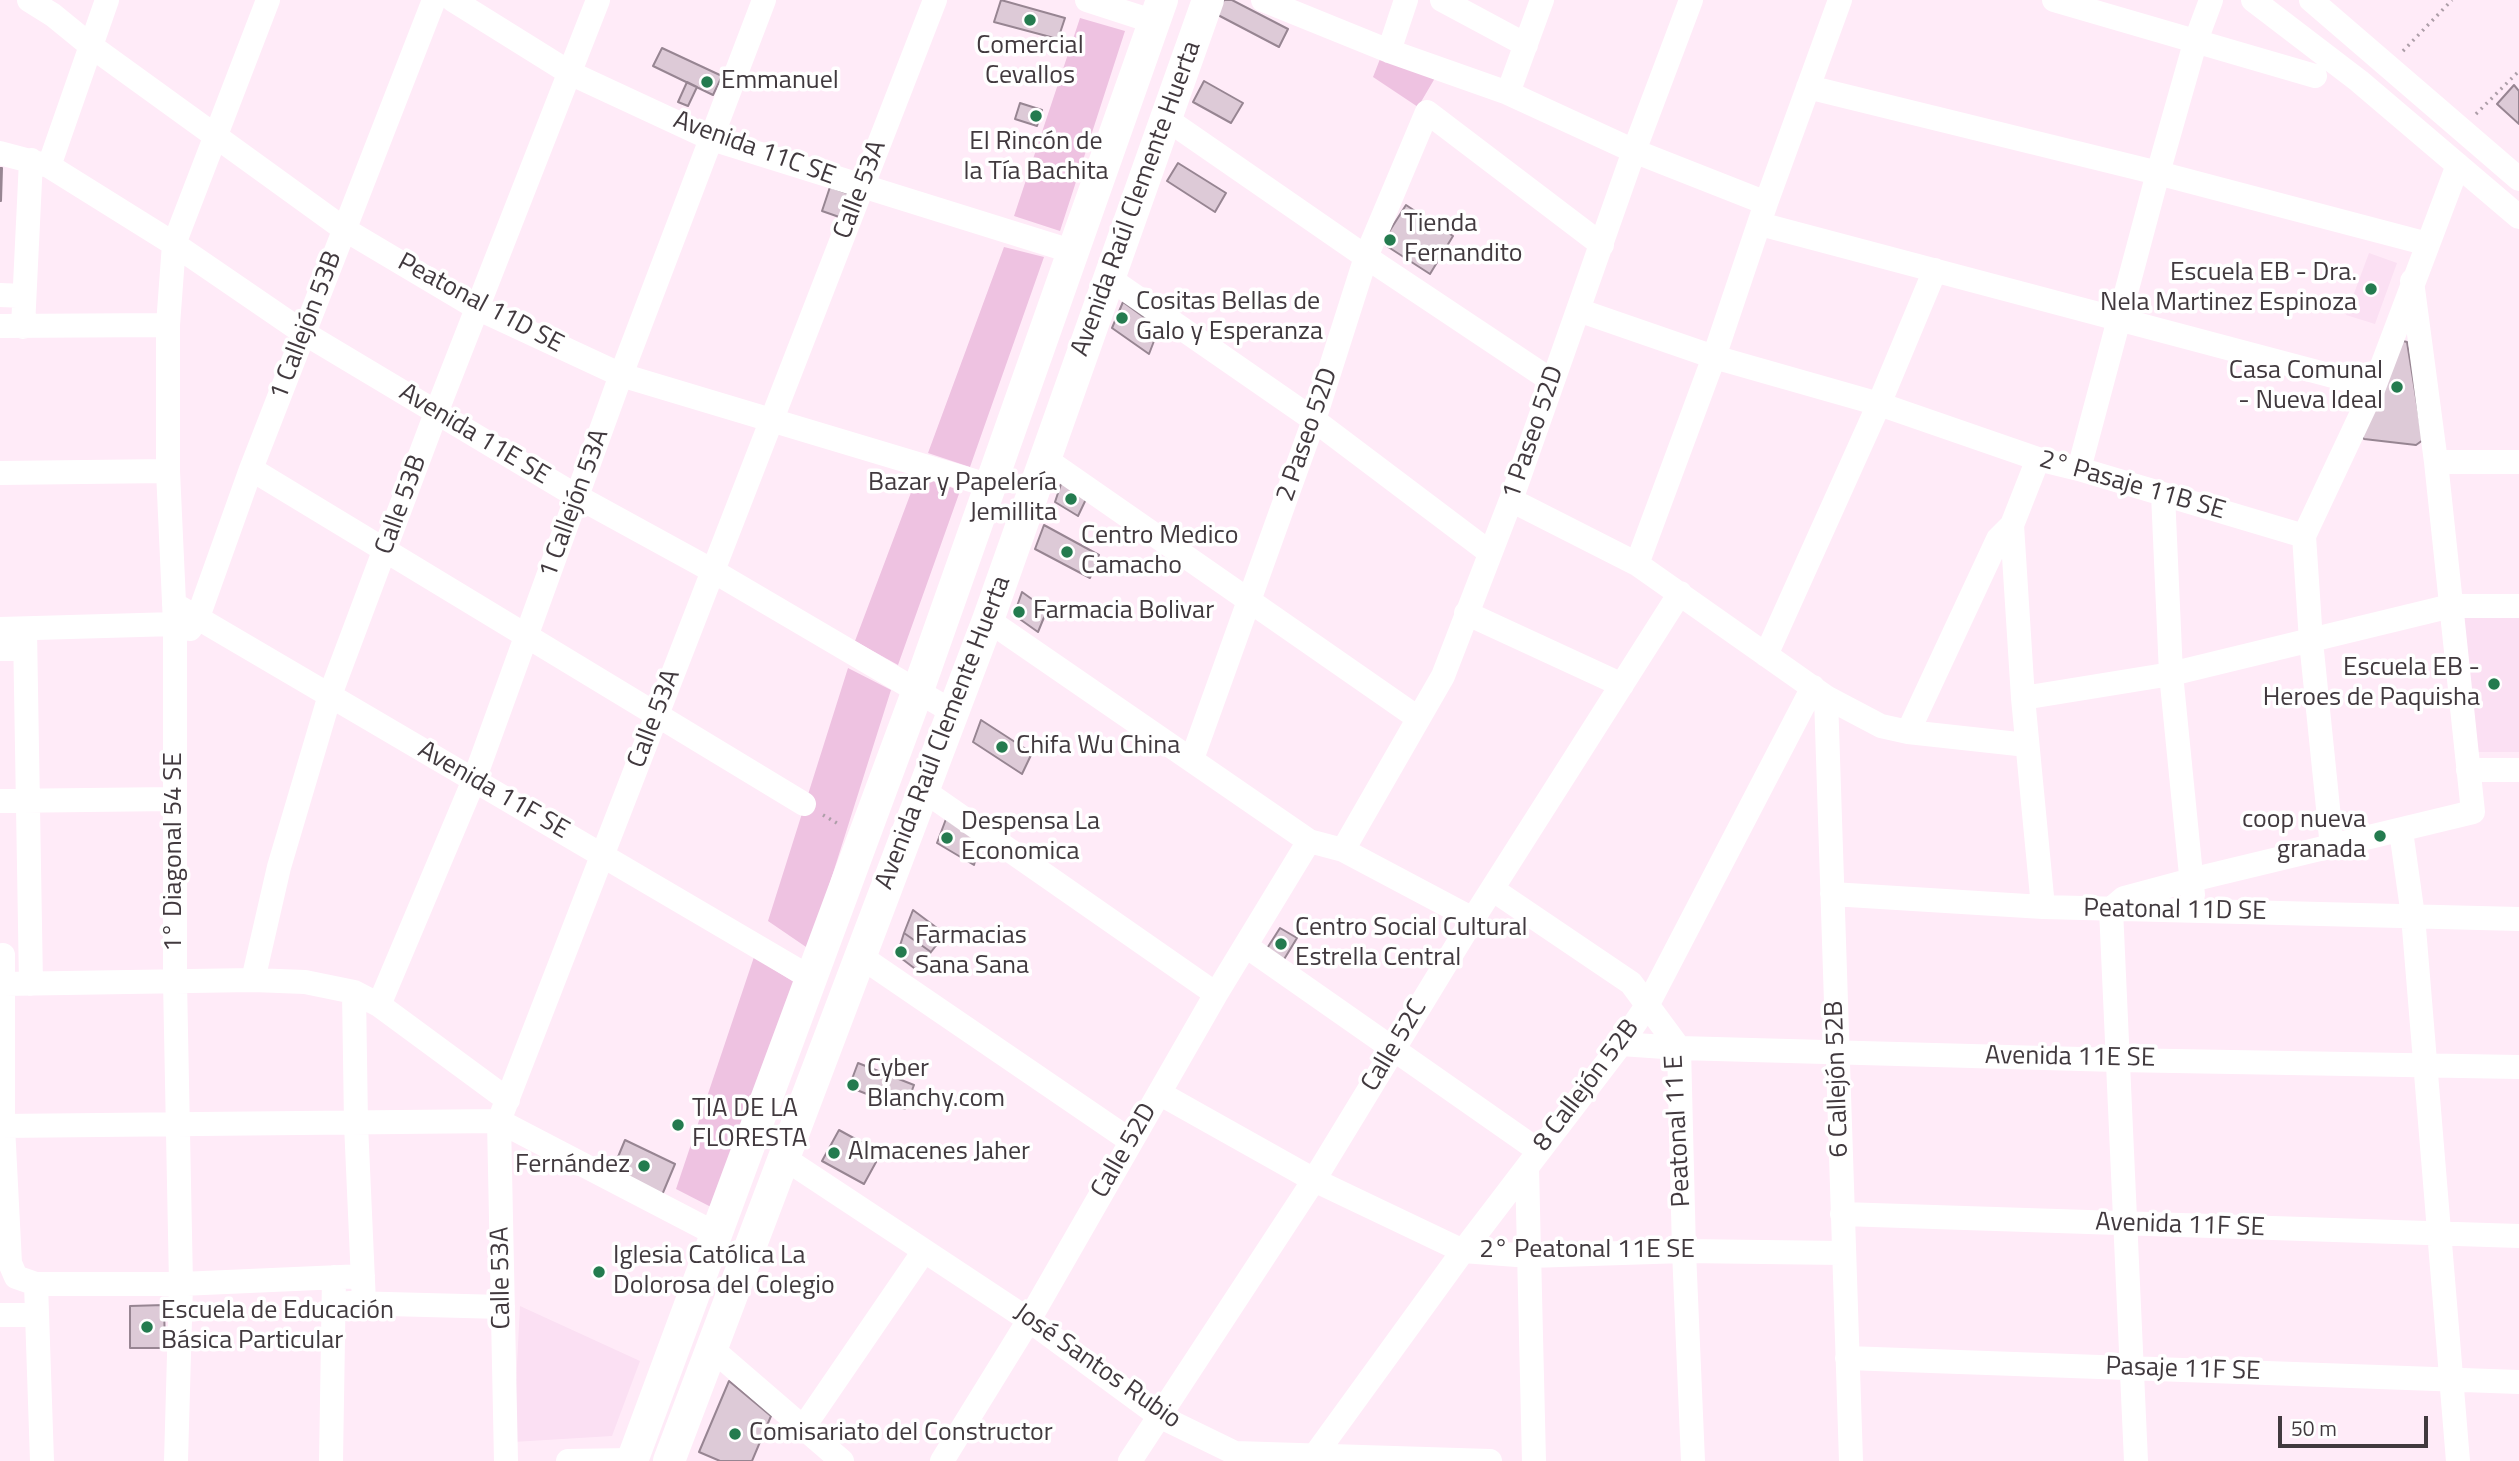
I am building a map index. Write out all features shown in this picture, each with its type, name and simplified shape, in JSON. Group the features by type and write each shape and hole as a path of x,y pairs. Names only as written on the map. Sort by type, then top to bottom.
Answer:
{"main road":[{"name":"Avenida Raúl Clemente Huerta","path":"669,1461 988,620 1208,0"},
{"name":"Avenida Raúl Clemente Huerta","path":"632,1461 863,838 921,695 991,486 1163,7"}],"street":[{"name":"Peatonal 11D SE","path":"29,0 344,229 477,308 621,375 991,486"},
{"path":"107,0 91,46 40,163 12,295 12,327 168,325"},
{"path":"0,649 25,640 182,615 168,471 168,325 174,244 268,0"},
{"name":"1 Callejón 53B","path":"175,650 182,615 251,469 434,0"},
{"name":"Avenida 11C SE","path":"453,0 570,73 712,139 1074,251"},
{"name":"Calle 53B","path":"253,980 279,867 330,695 436,413 598,0"},
{"name":"1 Callejón 53A","path":"379,1005 474,780 621,375 764,0"},
{"name":"Calle 53A","path":"506,1461 503,1111 935,0"},
{"path":"639,1461 921,695 1163,7 1087,0"},
{"path":"1263,0 1389,51 1508,93 1634,150 1763,214 1935,270 2374,387"},
{"path":"1389,51 1406,0"},
{"path":"1442,0 1526,45"},
{"path":"1508,93 1542,0"},
{"name":"1 Paseo 52D","path":"1343,850 1443,676 1511,500 1634,150 1691,0"},
{"path":"1637,564 1840,0"},
{"path":"2054,0 2315,76"},
{"path":"2079,469 2158,173 2195,43 2211,0"},
{"path":"2253,0 2359,81 2519,217"},
{"path":"2311,0 2519,179"},
{"path":"1808,88 2158,173 2428,244"},
{"name":"2 Paseo 52D","path":"1192,759 1314,420 1366,257 1427,112 1602,245"},
{"path":"1165,118 1552,381"},
{"name":"Avenida 11E SE","path":"0,153 40,163 174,244 304,333 436,413 953,712"},
{"path":"2332,847 2311,641 2304,536 2374,387 2458,165"},
{"path":"1766,654 1879,404 1935,270"},
{"path":"1109,278 1314,420 1489,552"},
{"path":"2136,1461 2111,909 2124,898 2191,880 2473,813 2437,462 2412,281"},
{"name":"2° Pasaje 11B SE","path":"1578,310 1714,356 1879,404 2038,459 2304,536"},
{"path":"1044,457 1418,718"},
{"path":"1908,732 1998,539 2012,525 2038,459"},
{"path":"2437,462 2519,462"},
{"path":"251,469 803,804"},
{"path":"0,473 168,471"},
{"path":"2163,494 2171,674 2195,911"},
{"path":"1511,500 1637,564 1820,692 1881,726 1908,732 2027,745"},
{"path":"2012,525 2023,698 2043,907"},
{"name":"Calle 52C","path":"1130,1461 1314,1180 1473,919 1680,593"},
{"path":"2023,698 2171,674 2451,606 2519,606"},
{"path":"1466,613 1622,685"},
{"name":"Avenida 11F SE","path":"182,615 330,695 811,978"},
{"path":"988,620 1309,841 1343,850 1473,919"},
{"path":"0,629 25,640"},
{"path":"25,640 31,984"},
{"name":"1° Diagonal 54 SE","path":"175,650 176,981 181,1284 176,1461"},
{"name":"6 Callejón 52B","path":"1820,692 1832,894 1851,1461"},
{"name":"8 Callejón 52B","path":"1315,1455 1463,1251 1621,1044 1648,1004 1820,692"},
{"path":"2468,770 2519,770"},
{"path":"923,790 1216,994"},
{"path":"0,801 175,799"},
{"path":"2401,831 2413,916 2458,1461"},
{"name":"Calle 52D","path":"942,1461 1029,1320 1216,994 1309,841"},
{"name":"Peatonal 11 E","path":"1492,889 1631,983 1679,1048 1693,1461"},
{"name":"Peatonal 11D SE","path":"1832,894 2043,907 2519,919"},
{"path":"1246,946 1393,1049 1533,1160 1530,1256 1534,1461"},
{"path":"30,955 2,955 1,1126 10,1263 16,1277 36,1284 181,1284 363,1276"},
{"path":"860,956 1131,1141"},
{"path":"3,984 253,980 305,982 354,992 379,1005 503,1111 716,1234"},
{"path":"354,992 356,1124 364,1303"},
{"name":"Avenida 11E SE","path":"1621,1044 1679,1048 2117,1060 2519,1067"},
{"name":"2° Peatonal 11E SE","path":"1159,1093 1314,1180 1463,1251 1530,1256 1684,1251 1843,1253"},
{"path":"1,1126 356,1124 503,1111"},
{"name":"José Santos Rubio","path":"784,1158 1029,1320 1161,1417 1235,1457 1315,1455 1383,1460 1490,1461"},
{"name":"Avenida 11F SE","path":"1842,1214 2519,1236"},
{"path":"803,1428 924,1251"},
{"path":"331,1461 334,1277"},
{"path":"36,1284 42,1461"},
{"path":"335,1303 503,1307"},
{"path":"0,1315 36,1315"},
{"path":"711,1348 842,1461"},
{"name":"Pasaje 11F SE","path":"1847,1358 2519,1382"},
{"path":"568,1461 632,1461"}],"path":[{"path":"2388,64 2452,0"},
{"path":"2461,129 2519,71"},
{"path":"803,804 863,838"}],"shaded area":[{"path":"1080,18 1125,31 1060,231 1014,216"},
{"path":"1380,59 1435,78 1418,107 1373,77"},
{"path":"1004,247 1044,257 970,467 928,453"},
{"name":"Escuela EB - Dra. Nela Martinez Espinoza","path":"2369,253 2397,263 2375,324 2346,315"},
{"path":"918,474 960,491 898,665 855,641"},
{"name":"Escuela EB - Heroes de Paquisha","path":"2519,615 2519,752 2474,752 2464,616"},
{"path":"848,668 891,690 809,949 768,921"},
{"path":"754,957 797,984 711,1207 676,1189"},
{"path":"520,1306 640,1361 612,1436 513,1442"}],"building":[{"name":"Comercial Cevallos","path":"1001,0 1065,18 1058,39 994,22"},
{"path":"1224,0 1232,0 1288,29 1279,47 1216,14"},
{"path":"662,48 722,76 713,95 653,66"},
{"path":"1204,81 1243,103 1231,123 1193,102"},
{"path":"687,82 697,87 688,106 678,102"},
{"path":"2514,85 2519,91 2519,124 2497,104"},
{"path":"1020,103 1042,110 1037,126 1015,119"},
{"path":"1178,163 1226,193 1215,212 1167,181"},
{"path":"2,168 1,201 0,201"},
{"path":"830,187 850,194 842,218 822,211"},
{"path":"1406,205 1453,236 1430,274 1382,243"},
{"path":"1123,302 1159,328 1149,354 1112,328"},
{"name":"Casa Comunal - Nueva Ideal","path":"2399,340 2407,342 2423,440 2416,445 2364,439 2359,432"},
{"name":"Bazar y Papelería Jemillita","path":"1063,478 1088,495 1078,516 1055,502"},
{"name":"Centro Medico Camacho","path":"1044,525 1099,555 1090,578 1035,549"},
{"path":"1022,592 1047,610 1038,632 1014,615"},
{"name":"Chifa Wu China","path":"981,720 1032,753 1022,774 973,742"},
{"path":"946,819 980,842 974,865 937,843"},
{"path":"913,910 945,934 931,952 904,933"},
{"name":"Centro Social Cultural Estrella Central","path":"1280,928 1297,938 1283,961 1266,950"},
{"path":"904,933 931,952 918,971 897,955"},
{"path":"858,1063 914,1085 905,1109 849,1087"},
{"path":"839,1130 881,1153 864,1184 822,1161"},
{"name":"Fernández","path":"625,1140 675,1164 662,1195 613,1169"},
{"name":"Escuela de Educación Básica Particular","path":"164,1305 165,1348 130,1348 130,1306"},
{"name":"Comisariato del Constructor","path":"729,1381 771,1416 752,1461 720,1461 699,1452"}],"place":[{"name":"Comercial Cevallos","path":"1030,20"},
{"name":"Emmanuel","path":"707,82"},
{"name":"El Rincón de la Tía Bachita","path":"1036,116"},
{"name":"Tienda Fernandito","path":"1390,240"},
{"name":"Escuela EB - Dra. Nela Martinez Espinoza","path":"2371,289"},
{"name":"Cositas Bellas de Galo y Esperanza","path":"1122,318"},
{"name":"Casa Comunal - Nueva Ideal","path":"2397,387"},
{"name":"Bazar y Papelería Jemillita","path":"1071,499"},
{"name":"Centro Medico Camacho","path":"1067,552"},
{"name":"Farmacia Bolivar","path":"1019,612"},
{"name":"Escuela EB - Heroes de Paquisha","path":"2494,684"},
{"name":"Chifa Wu China","path":"1002,747"},
{"name":"coop nueva granada","path":"2380,836"},
{"name":"Despensa La Economica","path":"947,838"},
{"name":"Centro Social Cultural Estrella Central","path":"1281,944"},
{"name":"Farmacias Sana Sana","path":"901,952"},
{"name":"Cyber Blanchy.com","path":"853,1085"},
{"name":"TIA DE LA FLORESTA","path":"678,1125"},
{"name":"Almacenes Jaher","path":"834,1153"},
{"name":"Fernández","path":"644,1166"},
{"name":"Iglesia Católica La Dolorosa del Colegio","path":"599,1272"},
{"name":"Escuela de Educación Básica Particular","path":"147,1327"},
{"name":"Comisariato del Constructor","path":"735,1434"}]}
